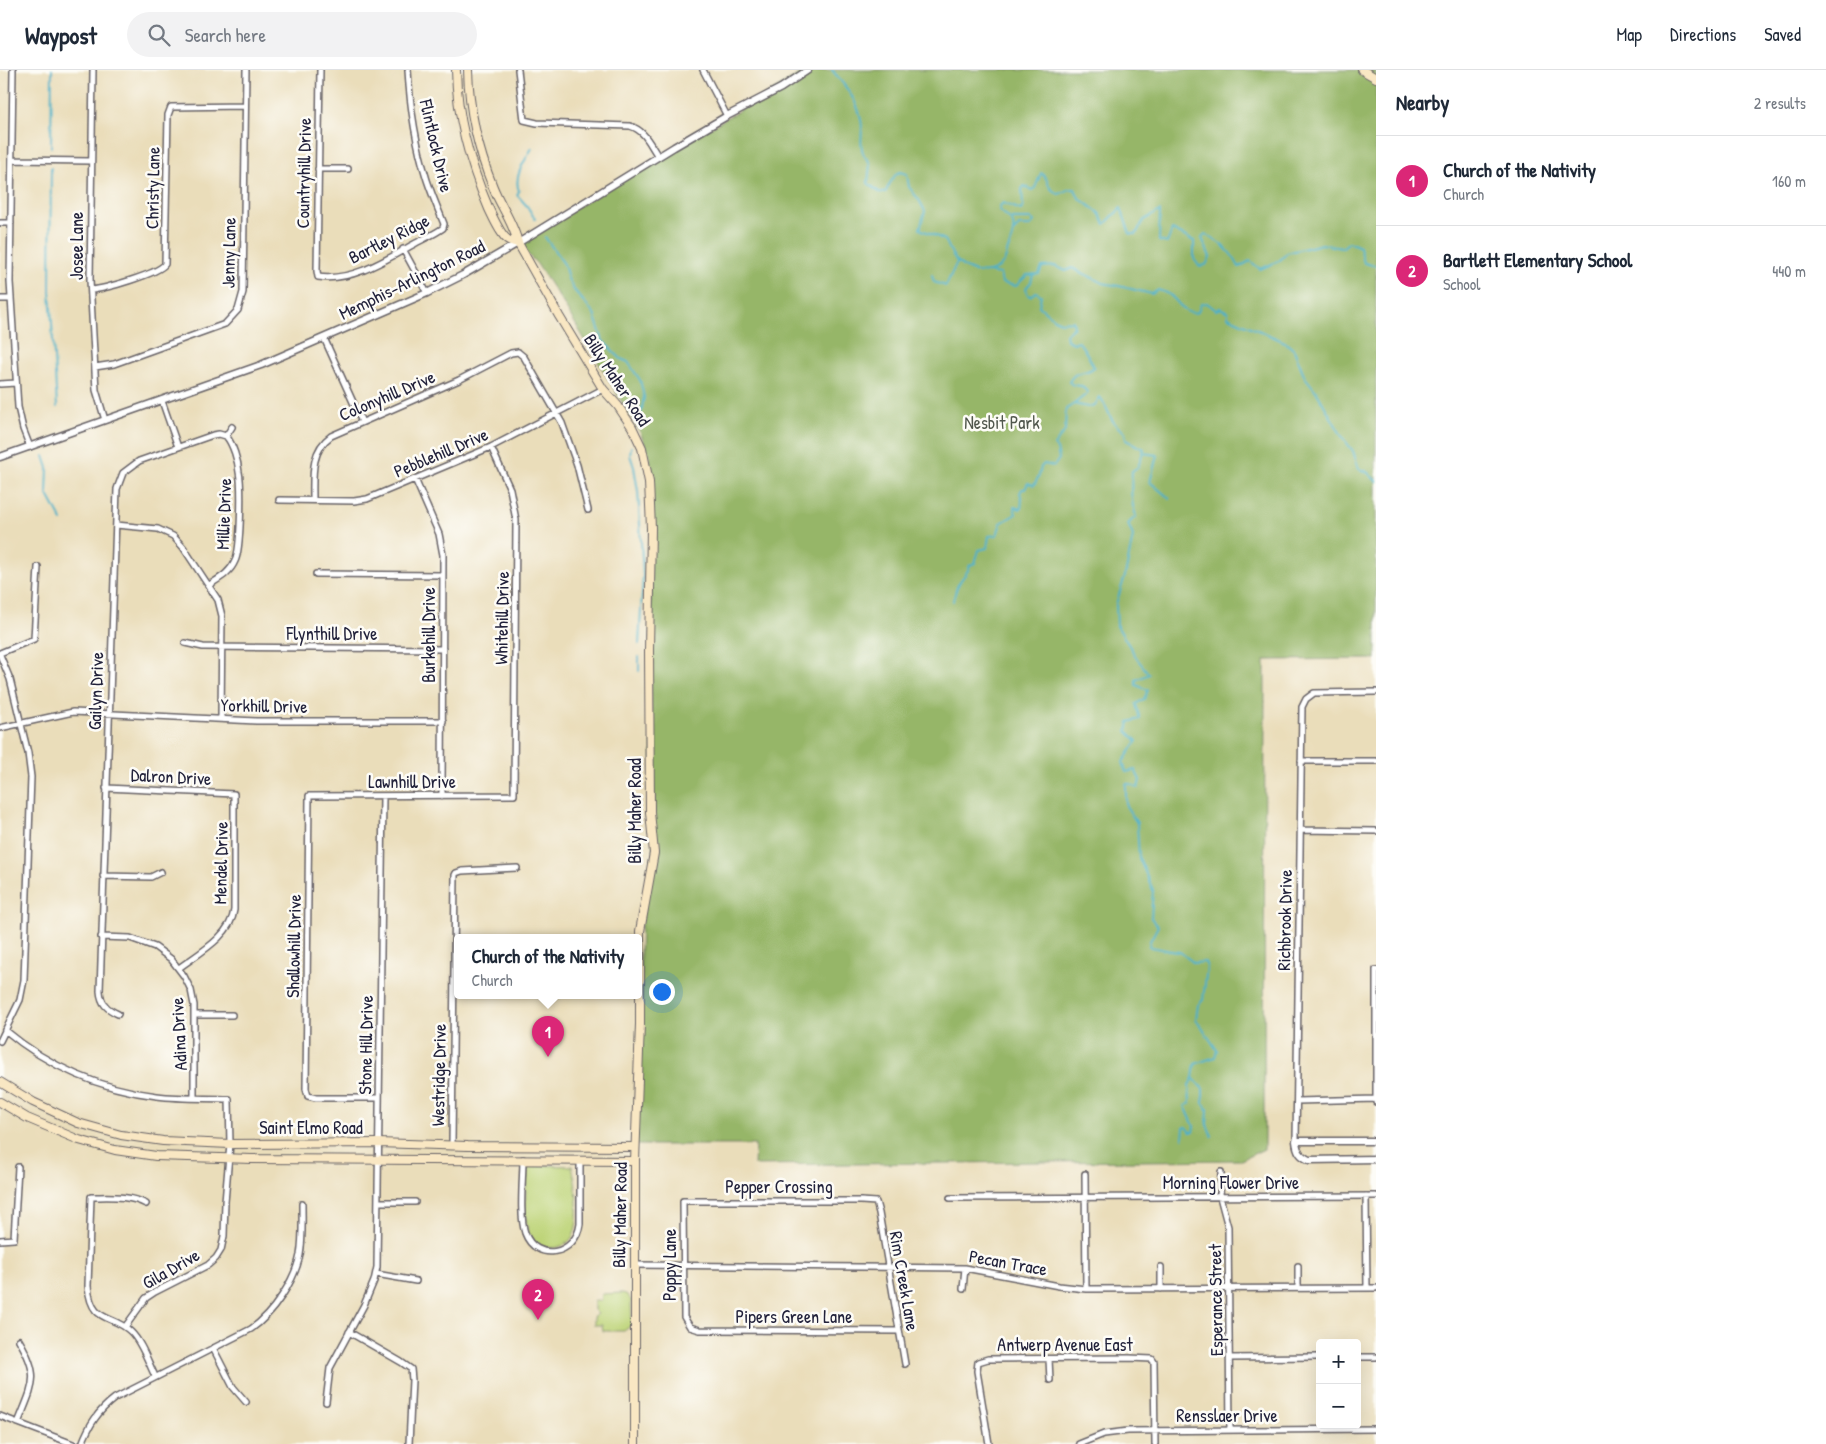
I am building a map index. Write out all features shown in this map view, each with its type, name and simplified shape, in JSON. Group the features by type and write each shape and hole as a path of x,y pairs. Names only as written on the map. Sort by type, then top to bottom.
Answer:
{"main road":[{"path":"456,70 462,124 475,174 495,221 507,239 518,243"},
{"path":"468,70 474,121 485,166 496,194 516,234 518,243"},
{"path":"1362,70 1376,78"},
{"path":"462,124 474,121"},
{"name":"Billy Maher Road","path":"518,243 603,389 626,418 642,448 649,482 651,513 650,812 654,853 640,934"},
{"name":"Billy Maher Road","path":"635,1444 635,1147 640,999"},
{"name":"Saint Elmo Road","path":"0,1082 20,1095 62,1116 95,1128 133,1137 163,1141 230,1144 378,1143 534,1147 635,1147"},
{"name":"Saint Elmo Road","path":"0,1102 27,1118 55,1131 92,1144 129,1153 172,1158 635,1160"},
{"path":"55,1131 62,1116"},
{"path":"572,1146 576,1160"},
{"path":"534,1147 534,1159"}],"street":[{"path":"13,70 11,299 16,383 21,423 30,447"},
{"name":"Josee Lane","path":"93,70 91,290 97,395 105,420"},
{"name":"Jenny Lane","path":"95,368 114,364 213,329 231,319 238,310 242,292 246,70"},
{"name":"Countryhill Drive","path":"318,277 320,70"},
{"name":"Flintlock Drive","path":"408,70 417,142 428,181 444,224 443,228"},
{"path":"518,70 524,120 537,123 630,126 636,128 644,135 658,156"},
{"path":"703,70 727,116"},
{"name":"Memphis-Arlington Road","path":"0,458 262,365 427,293 463,275 518,243 658,156 727,116 781,88 808,70"},
{"name":"Christy Lane","path":"91,290 108,288 153,272 165,264 168,115 171,107 245,106"},
{"path":"12,160 91,161"},
{"path":"318,169 348,169"},
{"path":"0,223 11,223"},
{"name":"Bartley Ridge","path":"318,277 336,277 356,273 443,228"},
{"path":"403,250 427,293"},
{"path":"0,299 11,299"},
{"path":"324,338 362,422"},
{"name":"Colonyhill Drive","path":"313,500 314,466 320,446 331,436 459,380 519,350 556,412"},
{"path":"0,384 16,383"},
{"name":"Pebblehill Drive","path":"279,500 367,499 491,446 603,389"},
{"path":"162,401 178,447"},
{"path":"556,412 562,423 577,465 588,510"},
{"path":"226,436 232,427"},
{"name":"Gailyn Drive","path":"118,1014 105,1006 100,996 117,489 123,473 139,461 213,435 226,436"},
{"name":"Millie Drive","path":"210,585 232,568 239,549 239,472 226,436"},
{"name":"Whitehill Drive","path":"491,446 510,489 516,520 514,795"},
{"name":"Burkehill Drive","path":"415,480 441,541 443,554 442,796"},
{"path":"116,525 158,529 172,536 183,547 210,585 221,606 221,718"},
{"path":"0,1041 20,1000 24,980 31,772 10,679 0,654 34,638 38,567"},
{"path":"316,574 443,575"},
{"name":"Flynthill Drive","path":"185,643 198,647 443,649"},
{"name":"Richbrook Drive","path":"1296,1141 1301,711 1304,701 1310,695 1317,692 1376,692"},
{"name":"Yorkhill Drive","path":"0,728 73,712 256,721 443,721"},
{"path":"1301,761 1376,761"},
{"name":"Dalron Drive","path":"106,788 234,794"},
{"name":"Mendel Drive","path":"179,968 224,933 232,921 234,910 234,794"},
{"name":"Lawnhill Drive","path":"309,796 514,795"},
{"name":"Shallowhill Drive","path":"309,796 307,1098 379,1098"},
{"name":"Stone Hill Drive","path":"326,1402 330,1368 368,1298 376,1274 378,1253 383,796"},
{"path":"1300,830 1376,830"},
{"name":"Westridge Drive","path":"456,934 456,873 462,871 517,868"},
{"path":"103,876 150,877 161,872"},
{"name":"Adina Drive","path":"101,936 130,938 145,942 161,951 179,968 191,990 195,1015 194,1098"},
{"path":"1297,1100 1376,1100 1376,970"},
{"name":"Westridge Drive","path":"452,1145 455,999"},
{"path":"195,1015 232,1015"},
{"path":"5,1030 37,1055 84,1078 118,1089 143,1094 194,1098"},
{"name":"Gila Drive","path":"125,1327 146,1298 208,1265 218,1255 224,1240 230,1144 229,1099 194,1098"},
{"path":"1376,1141 1296,1141 1298,1151 1309,1160 1376,1159"},
{"path":"523,1159 523,1216 525,1231 528,1240 534,1246 552,1252 572,1244 579,1231 576,1160"},
{"path":"0,1240 14,1239 18,1167"},
{"name":"Esperance Street","path":"1221,1172 1220,1197 1228,1225 1230,1430"},
{"path":"1085,1174 1086,1289"},
{"path":"1366,1196 1367,1288"},
{"name":"Morning Flower Drive","path":"950,1198 1376,1196"},
{"path":"146,1204 126,1198 91,1197 89,1294 93,1306 99,1313 108,1320 125,1327 138,1342 155,1376"},
{"name":"Pepper Crossing","path":"682,1201 876,1202"},
{"name":"Poppy Lane","path":"682,1201 684,1317 690,1327"},
{"path":"378,1202 415,1202"},
{"name":"Rim Creek Lane","path":"876,1202 905,1364"},
{"path":"82,1444 90,1424 104,1406 119,1395 257,1325 266,1317 276,1305 294,1274 299,1261 302,1204"},
{"name":"Pecan Trace","path":"634,1264 965,1268 1059,1286 1086,1289 1376,1288"},
{"path":"1161,1266 1161,1289"},
{"path":"1298,1266 1298,1288"},
{"path":"963,1289 965,1268"},
{"path":"376,1274 416,1281"},
{"name":"Pipers Green Lane","path":"690,1327 700,1330 899,1331"},
{"path":"349,1332 411,1369 409,1444"},
{"path":"18,1423 33,1377 31,1363 19,1340"},
{"path":"213,1348 233,1387 246,1402"},
{"path":"1230,1358 1316,1357"},
{"path":"1361,1357 1376,1357"},
{"name":"Antwerp Avenue East","path":"989,1444 977,1370 978,1362 988,1359 1141,1358 1153,1360 1155,1430"},
{"path":"1050,1359 1050,1380"},
{"path":"0,1416 73,1444"},
{"name":"Rensslaer Drive","path":"1079,1444 1112,1433 1155,1430 1376,1429"},
{"path":"1155,1430 1155,1444"}],"green space":[{"name":"Nesbit Park","path":"804,70 1376,70 1376,659 1265,660 1264,1149 1241,1160 754,1165 755,1145 635,1145 639,999 642,999 641,924 653,859 650,458 641,434 563,303 537,264 517,243 787,82"},
{"path":"528,1165 572,1166 577,1198 576,1225 572,1238 566,1244 559,1247 544,1247 537,1244 528,1231 525,1207"},
{"path":"602,1294 626,1294 631,1300 632,1325 624,1331 603,1331 602,1325 594,1325 594,1317 598,1314 594,1310 594,1301 601,1301"}],"waterway":[{"path":"51,147 52,70"},
{"path":"832,70 850,93 857,106 862,124 862,151 870,164 868,183 879,192 885,193 896,174 900,172 907,174 909,187 925,211 920,229 945,240 956,260 973,271 993,271 1004,262 1012,236 1013,224 1000,210 1000,206 1003,203 1021,210 1023,207 1022,189 1024,186 1032,190 1035,188 1041,173 1052,190 1059,194 1075,189 1079,198 1099,213 1105,224 1121,208 1130,234 1136,234 1144,220 1160,211 1159,241 1167,243 1172,230 1194,241 1194,259 1199,266 1206,265 1210,257 1202,238 1205,234 1225,248 1233,256 1239,267 1250,261 1260,269 1279,261 1287,253 1322,244 1342,248 1349,242 1360,247 1364,263 1376,266"},
{"path":"532,148 519,174 519,191 517,195 535,219"},
{"path":"51,168 50,290 57,407"},
{"path":"1010,219 1031,219 1034,221 1031,226 1019,226 1014,231"},
{"path":"545,237 564,264 568,279 574,290 594,314 603,341 621,359 628,362 640,380 644,397 640,418"},
{"path":"932,275 934,282 946,286 957,262"},
{"path":"988,272 1000,274 1002,283 1016,286 1027,275 1039,274 1042,267 1055,266 1066,271 1072,268 1103,283 1152,294 1158,290 1167,293 1188,312 1198,312 1201,304 1207,303 1216,310 1220,308 1228,312 1228,317 1285,342 1294,350 1305,377 1316,391 1343,438 1353,451 1359,469 1367,472 1376,481"},
{"path":"1033,275 1031,282 1026,288 1028,295 1030,296 1036,292 1041,295 1039,306 1054,319 1061,322 1073,321 1074,327 1066,334 1067,340 1074,343 1078,341 1094,367 1091,370 1078,373 1069,382 1073,385 1082,386 1088,393 1074,404 1088,407 1095,405 1100,397 1115,424 1125,432 1126,440 1144,449 1138,467 1132,471 1131,488 1136,516 1128,524 1133,536 1125,576 1116,604 1117,626 1149,674 1136,680 1136,685 1148,690 1144,699 1136,704 1140,719 1129,722 1127,731 1137,741 1123,762 1126,772 1135,770 1140,780 1138,788 1131,784 1126,784 1126,806 1137,823 1139,858 1153,890 1151,918 1158,926 1149,947 1180,952 1194,963 1205,962 1207,967 1203,1000 1198,1005 1196,1019 1217,1050 1215,1057 1195,1064 1193,1078 1203,1089 1203,1103 1208,1109 1207,1125 1212,1136"},
{"path":"953,601 958,585 970,565 975,563 979,550 987,548 989,536 997,535 1001,523 1016,514 1014,507 1021,509 1022,499 1020,493 1022,489 1025,489 1028,483 1034,485 1044,464 1054,466 1059,459 1054,445 1065,431 1066,409 1074,404"},
{"path":"631,447 630,455 638,491 643,576 639,644"},
{"path":"1143,453 1157,455 1150,482 1169,498"},
{"path":"44,456 48,468 47,493 62,521"},
{"path":"639,657 639,671"},
{"path":"1183,1138 1184,1128 1186,1127 1190,1132 1193,1132 1194,1126 1185,1106 1190,1103 1189,1085 1193,1078"}],"place":[{"name":"Church of the Nativity","path":"548,1057"},
{"name":"Bartlett Elementary School","path":"538,1320"}]}
